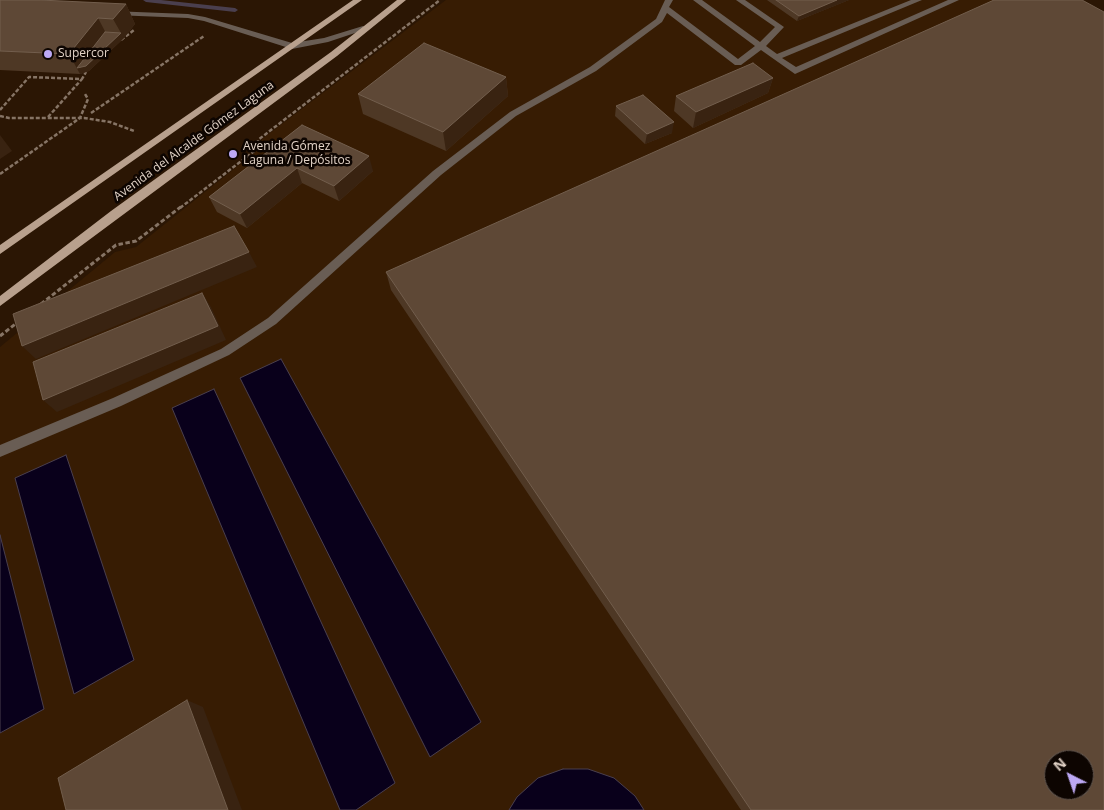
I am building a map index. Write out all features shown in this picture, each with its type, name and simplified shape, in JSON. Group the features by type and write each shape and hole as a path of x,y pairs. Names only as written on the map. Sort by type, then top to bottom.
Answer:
{"main road":[{"name":"Avenida del Alcalde Gómez Laguna","path":"0,250 358,0"},
{"name":"Avenida del Alcalde Gómez Laguna","path":"0,302 123,208 334,54 363,29 402,0"}],"street":[{"path":"697,0 796,71 955,0"},
{"path":"0,451 117,402 225,352 272,321 437,174 513,114 594,69 660,20 667,4 738,63 761,46 780,27 740,0"},
{"path":"776,57 918,0"},
{"path":"101,12 196,18 292,46 325,40 363,29"}],"path":[{"path":"39,305 116,245 136,241 257,149 258,140 440,0"},
{"path":"121,40 134,30"},
{"path":"91,113 209,32"},
{"path":"48,118 86,72"},
{"path":"0,110 28,77 82,79"},
{"path":"0,174 80,118 88,99 85,94"},
{"path":"0,116 9,118 80,118 110,122 134,131"},
{"path":"0,336 23,318"}],"shaded area":[{"path":"446,0 1055,0 1104,810 0,810 0,347 115,252 136,247 259,149 262,139"},
{"path":"281,359 481,722 430,757 240,378"},
{"path":"214,389 395,783 356,810 340,810 172,408"},
{"path":"66,455 134,660 74,694 15,478"},
{"path":"0,535 44,709 0,733"},
{"path":"563,769 588,769 614,778 635,796 644,810 509,810 517,797 538,778"}],"building":[{"path":"0,0 126,4 113,19 98,18 69,54 0,51"},
{"path":"776,0 837,0 799,16"},
{"path":"994,0 1082,0 1104,12 1104,810 751,810 386,272"},
{"path":"105,32 121,33 86,66 77,68"},
{"path":"424,43 506,77 443,132 358,94"},
{"path":"753,63 773,78 696,112 676,96"},
{"path":"643,95 674,122 647,134 616,106"},
{"path":"302,125 369,156 334,186 297,168 240,214 209,197"},
{"path":"234,226 249,252 22,346 13,314"},
{"path":"202,293 218,326 43,400 33,362"},
{"path":"187,700 228,810 66,810 58,778"}],"waterway":[{"path":"146,0 235,10"}],"place":[{"name":"Supercor","path":"48,54"},
{"name":"Avenida Gómez Laguna / Depósitos","path":"233,154"}]}
